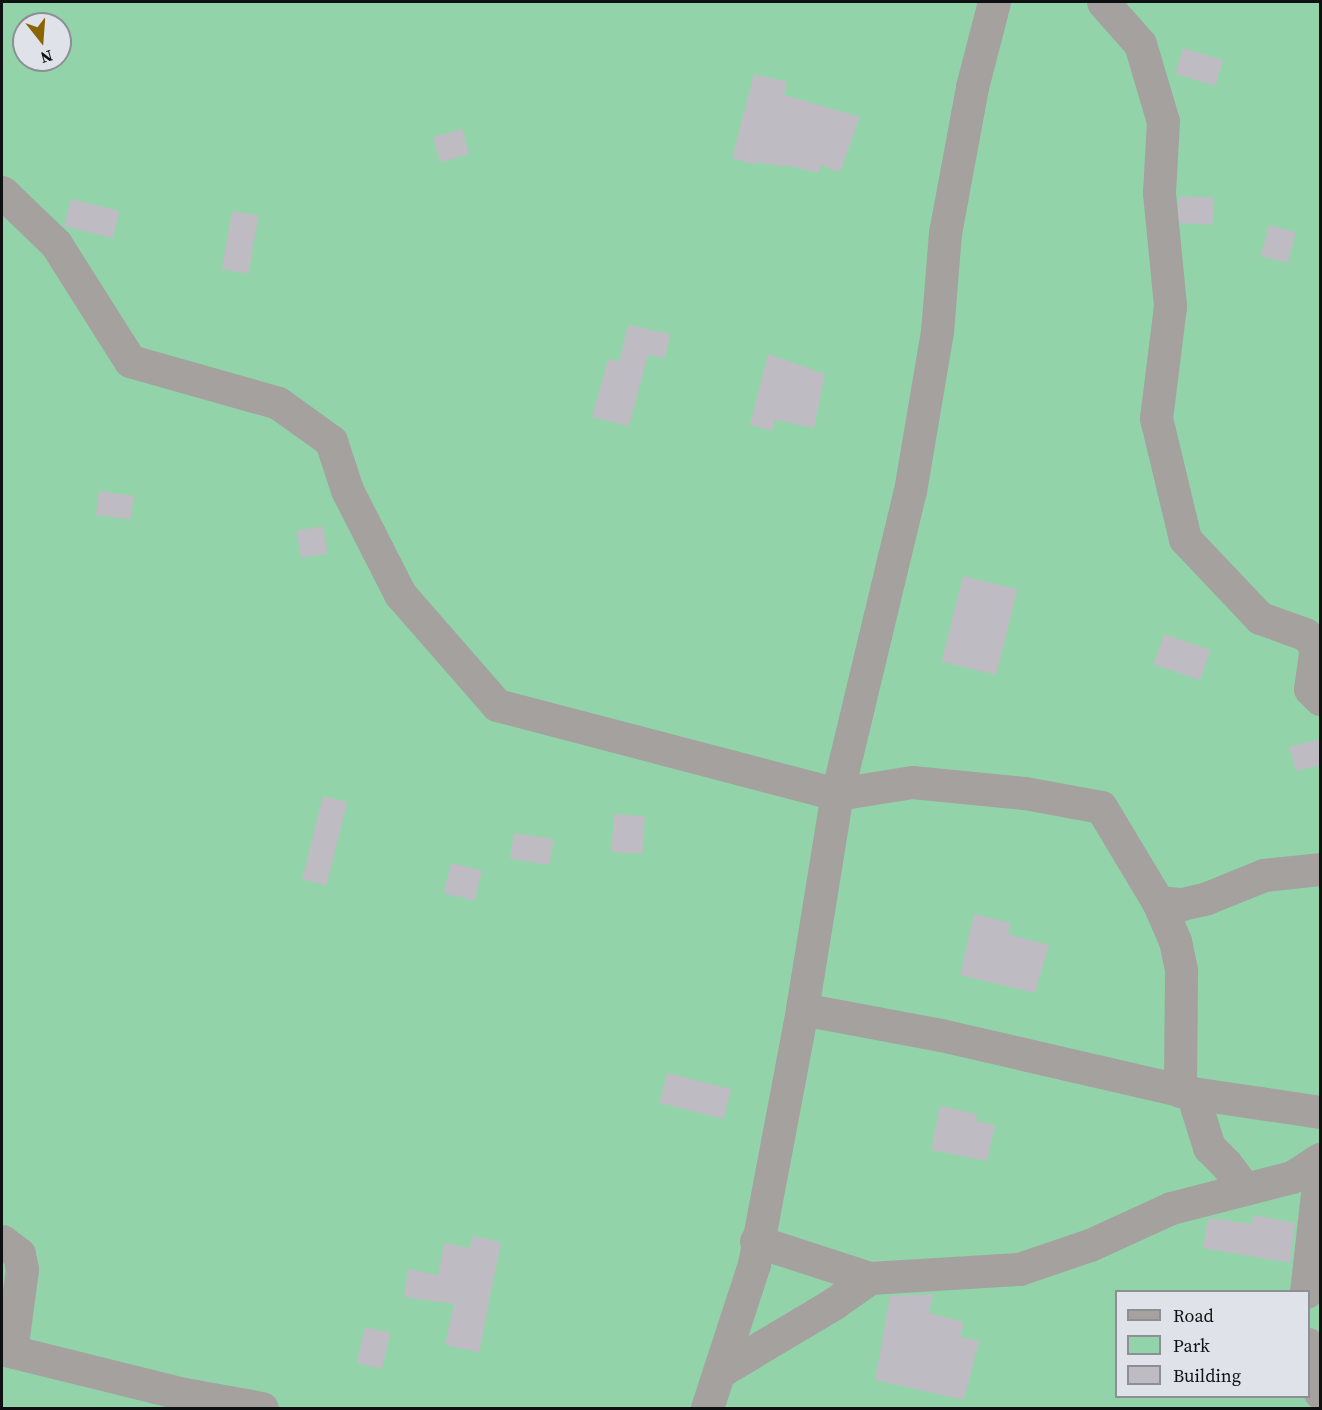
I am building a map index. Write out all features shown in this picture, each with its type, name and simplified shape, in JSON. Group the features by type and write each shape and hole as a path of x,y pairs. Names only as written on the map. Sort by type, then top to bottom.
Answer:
{"street":[{"path":"707,1408 754,1264 756,1241 802,1009 837,794 910,491 937,332 945,233 972,87 994,2"},
{"path":"1103,2 1140,44 1163,121 1159,193 1170,306 1155,418 1185,539 1260,618 1305,634 1316,646 1310,689 1320,699"},
{"path":"2,192 56,244 130,361 278,403 332,441 346,490 400,594 497,705 837,794 912,782 1025,794 1101,807 1158,902 1175,941 1181,970 1186,1092 1209,1147 1226,1164 1245,1190"},
{"path":"1158,902 1182,904 1207,898 1264,875 1320,869"},
{"path":"802,1009 941,1035 1186,1092 1320,1112"},
{"path":"756,1241 870,1278 1019,1269 1090,1245 1171,1208 1292,1177 1320,1159"},
{"path":"1306,1290 1320,1167"},
{"path":"2,1241 19,1254 22,1269 6,1350 182,1401 262,1408"},
{"path":"719,1372 832,1304 870,1278"},
{"path":"1310,1352 1320,1393"}],"green space":[{"path":"2,2 1320,2 1320,1408 2,1408"}],"building":[{"path":"1183,48 1223,60 1215,86 1175,74"},
{"path":"754,74 787,82 784,95 860,117 840,172 821,165 818,173 786,165 785,167 757,162 756,165 732,158"},
{"path":"462,129 469,154 440,162 433,137"},
{"path":"1179,196 1214,198 1213,225 1178,223"},
{"path":"71,199 120,211 113,238 64,226"},
{"path":"232,211 259,216 248,274 222,269"},
{"path":"1269,225 1296,232 1288,263 1261,256"},
{"path":"628,325 670,334 665,358 648,355 629,426 592,417 608,359 619,362"},
{"path":"768,354 825,374 814,428 775,420 772,431 750,425"},
{"path":"99,491 134,496 130,520 96,515"},
{"path":"323,526 328,554 301,558 296,531"},
{"path":"963,576 1017,590 996,675 942,661"},
{"path":"1164,634 1210,650 1200,680 1154,664"},
{"path":"1320,739 1320,765 1296,771 1289,747"},
{"path":"323,796 347,802 326,885 302,879"},
{"path":"614,814 645,816 642,854 611,852"},
{"path":"514,833 554,839 549,865 510,859"},
{"path":"451,863 482,871 475,901 444,893"},
{"path":"974,914 1011,923 1008,934 1049,945 1035,993 960,975"},
{"path":"667,1073 731,1089 724,1119 660,1103"},
{"path":"940,1106 977,1114 976,1121 995,1125 987,1161 931,1150"},
{"path":"1253,1215 1295,1223 1290,1263 1203,1248 1208,1218 1252,1224"},
{"path":"472,1236 501,1242 479,1352 445,1345 454,1304 404,1297 408,1269 438,1275 444,1243 470,1248"},
{"path":"933,1294 929,1313 964,1322 960,1337 979,1341 964,1400 875,1380 890,1296"},
{"path":"365,1327 390,1333 382,1369 357,1363"}]}
